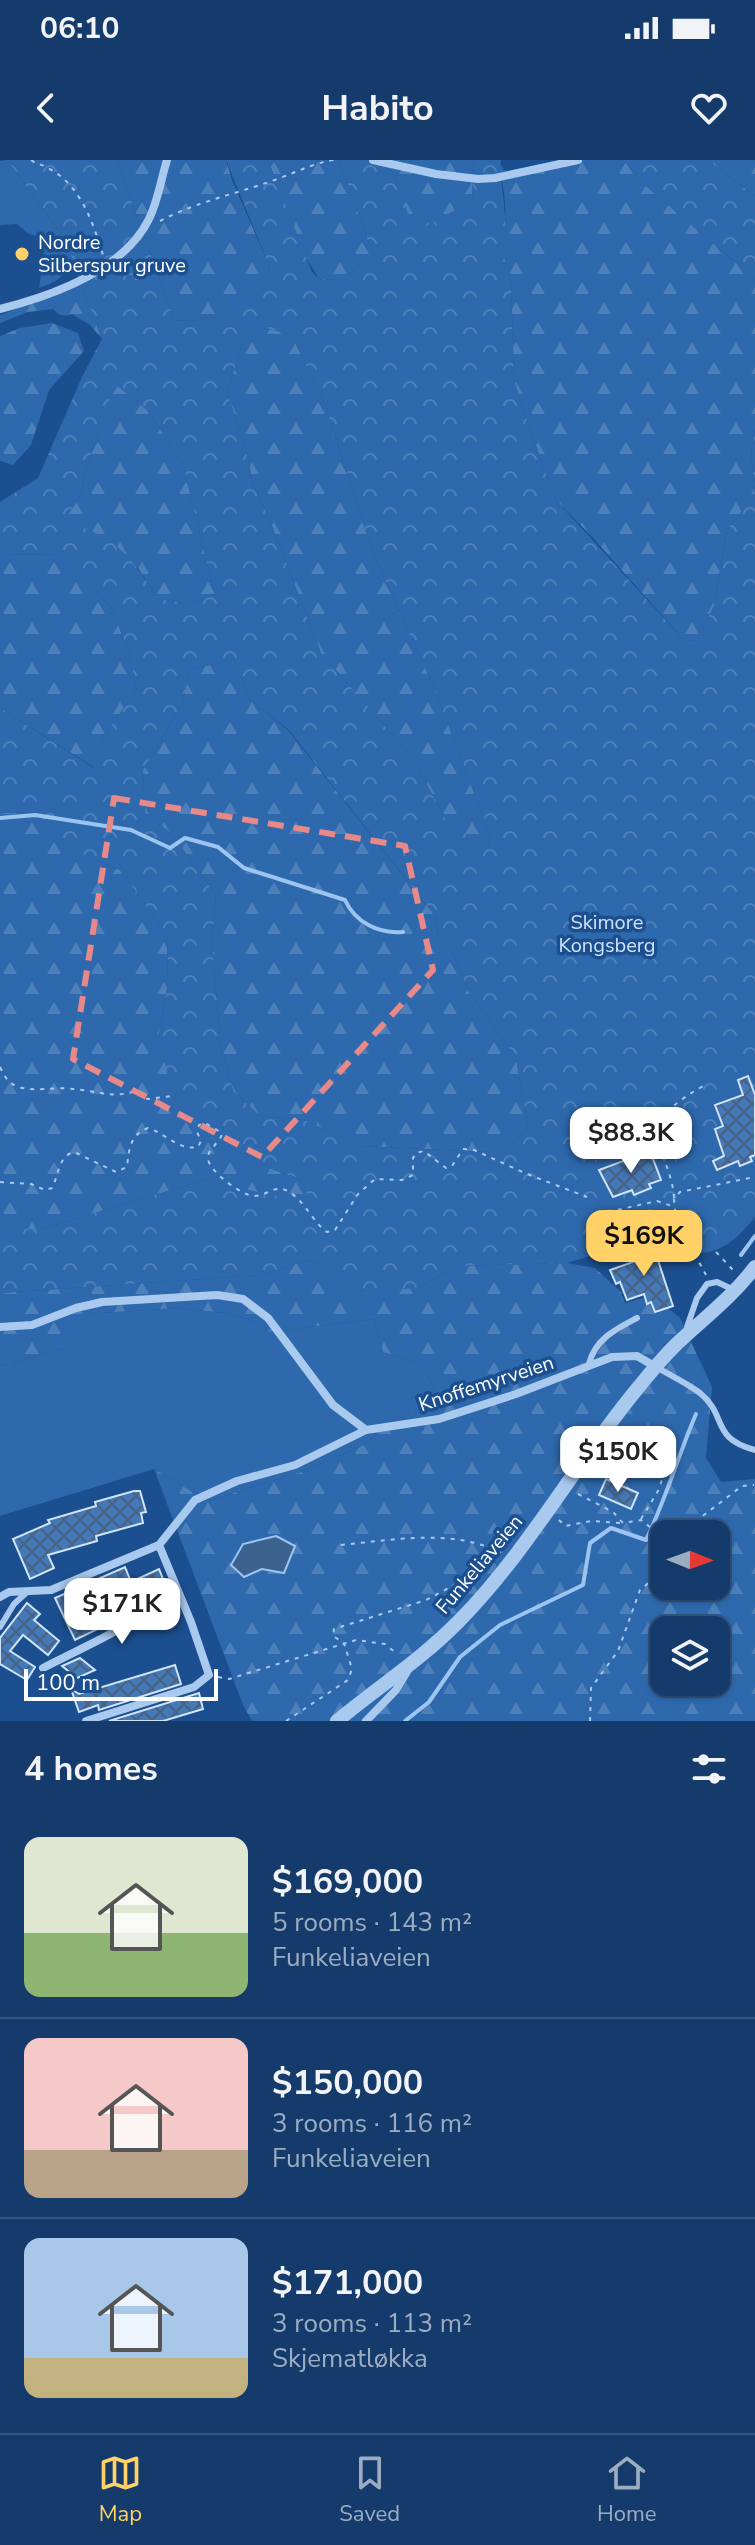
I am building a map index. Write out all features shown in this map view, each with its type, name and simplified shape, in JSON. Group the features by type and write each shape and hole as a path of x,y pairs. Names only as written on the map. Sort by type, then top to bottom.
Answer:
{"street":[{"path":"0,309 60,290 123,252 142,232 150,218 167,160"},
{"path":"373,160 436,174 478,179 578,160"},
{"name":"Funkeliaveien","path":"337,1721 411,1666 460,1620 512,1559 606,1427 656,1367 751,1272"},
{"path":"0,1327 32,1325 76,1308 102,1302 217,1295 243,1299 268,1318 333,1405 366,1430"},
{"name":"Knoffemyrveien","path":"159,1545 195,1500 237,1481 295,1465 366,1430 439,1419 516,1394 612,1357 631,1355 644,1358 656,1367"},
{"path":"0,1597 9,1592 51,1590 159,1545 209,1675 194,1687 86,1721"},
{"path":"43,1668 130,1624 177,1590"},
{"path":"366,1721 396,1690 411,1666"}],"lane":[{"path":"680,1341 690,1323 697,1298 707,1284 717,1282 735,1291"},
{"path":"589,1364 592,1353 609,1333 637,1318"},
{"path":"656,1367 701,1394 713,1409 726,1437 740,1446 755,1450"},
{"path":"0,1627 14,1604 30,1590"}],"path":[{"path":"31,160 49,168 74,189 92,218 106,264"},
{"path":"142,232 177,212 283,177 302,167 334,160"},
{"path":"0,1067 6,1080 17,1086 73,1088 111,1096 125,1096 136,1091 143,1093 147,1099 172,1096"},
{"path":"707,1084 676,1104 657,1128 657,1139 673,1184 676,1219 705,1269 707,1284"},
{"path":"0,1182 31,1184 45,1190 52,1188 61,1162 67,1154 74,1152 116,1172 122,1171 127,1167 130,1145 139,1131 148,1128 156,1130 190,1148 198,1147 201,1141 197,1132 199,1125 205,1123 222,1133 208,1155 208,1161 217,1173 239,1191 251,1196 279,1188 290,1192 327,1232 335,1230 358,1194 375,1179 402,1180 413,1175 413,1158 416,1153 424,1151 446,1168 452,1166 463,1149 474,1150 587,1197"},
{"path":"674,1199 680,1192 755,1177"},
{"path":"608,1212 657,1201 673,1207"},
{"path":"716,1252 733,1270 751,1272"},
{"path":"641,1520 663,1477"},
{"path":"566,1484 579,1495 613,1512 623,1523"},
{"path":"697,1520 742,1486 754,1485"},
{"path":"549,1510 565,1526 591,1521 623,1523 641,1520"},
{"path":"641,1520 650,1528"},
{"path":"341,1545 419,1537 476,1543 512,1559"},
{"path":"286,1721 348,1680 352,1669 344,1643 333,1636 334,1629 426,1600 464,1580 496,1551"},
{"path":"590,1721 591,1688 618,1651 640,1590 650,1582"},
{"path":"209,1675 229,1679 344,1643 368,1640 385,1644 411,1666"}],"highlighted area":[{"path":"114,798 405,846 433,970 262,1157 73,1059"}],"green space":[{"path":"7,160 68,243 73,263 58,279 39,288 45,246 42,238 27,233 17,224 0,225 0,161"},
{"name":"Skimore Kongsberg","path":"7,160 117,160 174,320 188,321 223,314 243,302 265,287 270,268 226,160 268,160 312,272 319,279 342,280 373,255 339,160 388,160 415,232 472,201 474,160 501,160 504,255 511,278 514,381 554,498 685,641 696,640 714,606 727,530 755,495 755,1217 726,1245 708,1252 669,1258 655,1236 567,1263 457,1266 420,1287 348,1296 329,1269 308,1260 260,1275 0,1293 0,1229 42,1229 204,1180 312,1204 301,1179 274,1170 206,1135 172,1096 159,1035 168,983 167,934 120,870 60,845 39,812 0,813 0,708 94,768 104,735 137,690 127,647 111,607 62,554 0,555 0,502 38,478 102,339 68,243","holes":["266,328 293,338 326,407 372,551 436,692 490,835 488,848 446,820 412,757 321,653 253,484 244,440 227,394 242,343","115,384 148,411 183,464 215,595 189,604 159,599 128,557 108,540 60,520 72,509 81,494 86,469","234,659 248,698 289,730 436,917 438,937 455,957 469,992 516,1058 528,1126 515,1142 488,1152 360,1146 304,1120 260,1116 233,1091 221,1047 212,943 216,895 171,833 145,813 143,770 182,705 190,670"]},
{"path":"117,160 226,160 270,268 266,287 223,314 201,320 174,320"},
{"path":"268,160 339,160 373,255 342,280 319,279 304,254"},
{"path":"388,160 474,160 472,201 414,233"},
{"path":"560,160 623,160 646,186 755,279 755,429 751,450 755,495 727,530 714,606 696,640 685,641 554,498 514,381 511,278 504,251 505,208 500,164 509,171"},
{"path":"623,160 707,160 755,196 755,279 646,186"},
{"path":"707,160 755,160 755,196"},
{"path":"81,284 102,339 90,325 72,314 62,315 53,309 28,312 0,323 0,315"},
{"path":"52,323 78,333 84,351 49,390 31,445 13,465 0,461 0,336 20,328"},
{"path":"266,328 293,338 326,407 372,551 436,692 490,835 488,849 446,820 412,757 321,653 253,484 244,440 227,394 242,343"},
{"path":"115,383 148,411 183,464 215,595 189,604 159,599 138,568 59,519 72,509 81,494 86,469"},
{"path":"755,429 755,495 751,450"},
{"path":"62,554 111,607 127,647 137,690 104,735 95,768 0,708 0,555"},
{"path":"234,659 248,698 288,730 436,917 438,937 455,957 469,992 516,1058 528,1126 515,1142 489,1152 360,1146 304,1120 260,1116 233,1091 221,1047 212,943 216,895 171,833 145,813 143,770 182,705 190,670"},
{"path":"39,812 61,845 120,870 167,934 168,983 159,1035 206,1135 274,1170 301,1179 313,1205 204,1180 42,1229 0,1229 0,813"},
{"path":"308,1260 329,1269 420,1287 457,1266 567,1263 595,1268 621,1292 625,1303 644,1298 646,1305 658,1300 680,1318 712,1387 706,1458 721,1482 755,1479 755,1721 252,1721 243,1705 154,1469 208,1501 301,1472 364,1445 390,1422 421,1410 435,1393 425,1367 383,1352 374,1319 268,1332 248,1319 225,1313 177,1308 86,1314 66,1348 0,1366 0,1293 260,1275"},
{"path":"177,1308 225,1313 248,1319 268,1332 374,1319 383,1352 425,1367 435,1393 421,1410 390,1422 364,1445 301,1472 208,1501 154,1469 0,1516 0,1366 66,1348 85,1314"}],"shaded area":[{"path":"276,1536 295,1546 284,1573 262,1569 244,1577 231,1565 243,1544"}],"building":[{"path":"748,1076 755,1095 755,1155 750,1157 752,1161 740,1166 738,1161 717,1170 713,1161 724,1156 715,1129 723,1126 715,1105 743,1095 738,1080"},
{"path":"650,1151 661,1180 634,1195 632,1190 613,1197 599,1170"},
{"path":"652,1242 673,1306 655,1312 651,1302 647,1304 644,1294 627,1300 620,1282 616,1284 610,1270 633,1262 629,1250"},
{"path":"606,1479 638,1493 631,1509 599,1495"},
{"path":"140,1491 146,1512 141,1513 143,1523 96,1536 97,1541 48,1555 54,1568 30,1579 13,1539 50,1523 48,1520"},
{"path":"125,1567 131,1582 159,1569 165,1584 138,1597 143,1607 75,1640 55,1598"},
{"path":"27,1603 40,1614 34,1620 59,1641 48,1655 23,1635 10,1651 35,1667 27,1680 0,1664 0,1638"},
{"path":"80,1658 95,1670 77,1678 62,1666"},
{"path":"175,1665 181,1684 99,1710 98,1705 79,1712 71,1689 79,1694"},
{"path":"199,1693 203,1709 163,1721 109,1721"}],"waterway":[{"path":"0,818 35,815 131,830 170,848 185,838 218,847 244,868 345,900 355,915 376,929 403,932"},
{"path":"741,1255 755,1236"},
{"path":"405,1721 429,1702 460,1657 500,1625 583,1585 590,1543 611,1528 646,1540 696,1414"}],"place":[{"name":"Nordre Silberspur gruve","path":"22,254"}]}
